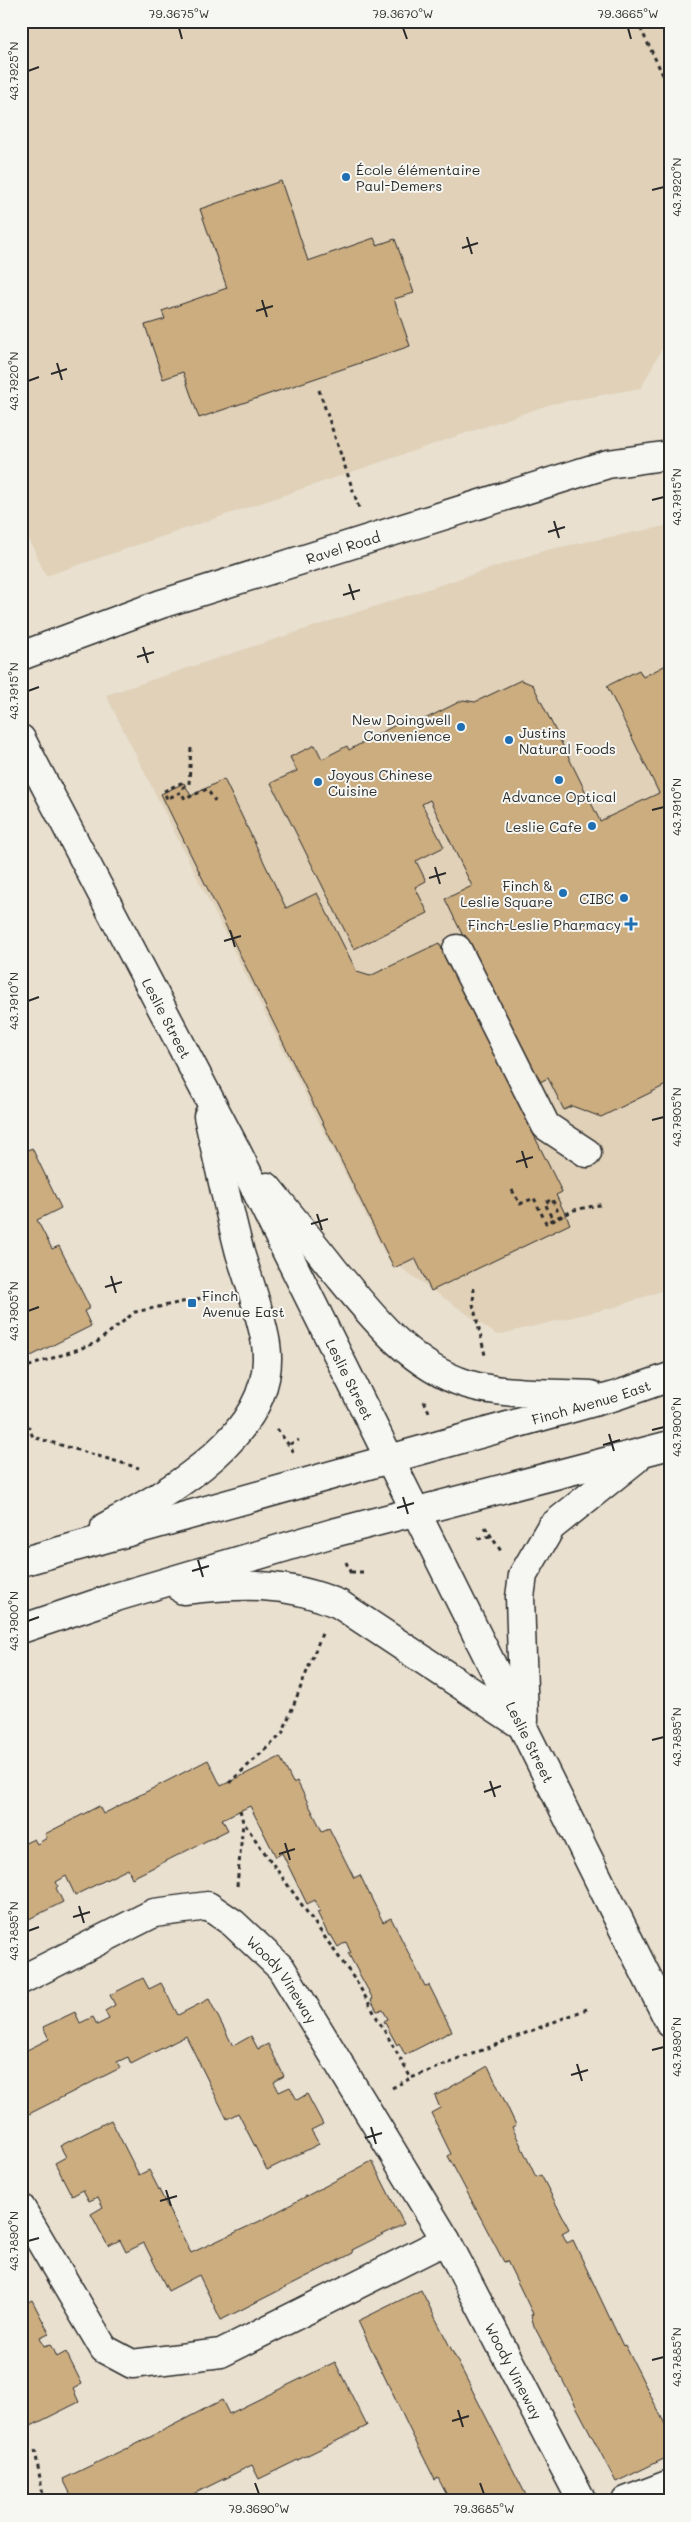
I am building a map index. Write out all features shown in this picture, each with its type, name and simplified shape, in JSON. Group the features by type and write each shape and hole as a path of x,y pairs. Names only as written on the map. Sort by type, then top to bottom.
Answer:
{"main road":[{"name":"Ravel Road","path":"21,656 161,604 608,464 670,455"},
{"name":"Leslie Street","path":"22,740 235,1148 670,2023"},
{"path":"457,949 546,1126 587,1153"},
{"path":"62,1550 153,1500 213,1458 234,1435 251,1411 265,1376 266,1345 237,1242 199,1078"},
{"path":"235,1148 375,1320 407,1350 438,1373 468,1385 496,1389 615,1396"},
{"name":"Finch Avenue East","path":"21,1562 615,1396 670,1377"},
{"path":"21,1629 116,1596 415,1511 670,1445"},
{"path":"524,1727 520,1597 523,1575 551,1528 644,1453"},
{"path":"116,1596 241,1584 281,1586 314,1594 339,1604 524,1727"},
{"name":"Woody Vineway","path":"21,1980 154,1913 208,1906 233,1924 281,1968 446,2240 582,2501"},
{"path":"21,2208 104,2349 132,2364 221,2353 446,2240"},
{"path":"626,2501 670,2484"}],"path":[{"path":"637,21 663,75"},
{"path":"319,390 369,540"},
{"path":"191,748 189,784 182,788 180,783 164,791 167,799 182,792 185,799 207,789 215,801"},
{"path":"512,1190 520,1204 534,1198 546,1223 553,1220 560,1216 552,1199 545,1203 550,1215 553,1221 574,1210 604,1204"},
{"path":"474,1288 473,1304 486,1357"},
{"path":"21,1369 96,1343 136,1312 206,1297"},
{"path":"21,1411 33,1437 139,1468"},
{"path":"274,1425 290,1444 296,1455"},
{"path":"290,1444 299,1440"},
{"path":"21,1498 25,1505"},
{"path":"483,1523 504,1556"},
{"path":"478,1539 491,1536"},
{"path":"351,1572 367,1572"},
{"path":"229,1783 282,1734 323,1630"},
{"path":"233,1924 243,1822 240,1810"},
{"path":"243,1822 358,1984 411,2078 587,2009"},
{"path":"35,2450 44,2501"}],"shaded area":[{"name":"École élémentaire Paul-Demers","path":"21,21 670,21 670,333 641,388 551,404 46,576 21,522"},
{"path":"670,525 670,1288 615,1307 497,1335 387,1258 106,695 546,550"}],"building":[{"path":"281,181 308,261 374,238 377,245 395,239 414,293 394,299 410,346 199,418 183,372 163,379 145,325 165,319 162,311 227,288 200,209"},
{"name":"Finch & Leslie Square","path":"670,663 670,1083 601,1117 572,1106 564,1110 548,1078 538,1083 465,935 463,936 445,899 472,886 430,800 422,804 444,847 416,861 426,881 415,887 428,913 354,949 271,783 297,771 290,757 315,745 322,759 347,746 349,750 401,722 413,725 463,700 475,702 521,680 533,685 600,821 659,793 607,686 639,670 643,677"},
{"path":"224,779 286,908 317,893 357,972 370,976 439,943 562,1192 556,1195 570,1224 431,1291 415,1258 394,1268 161,794 184,783 191,796"},
{"path":"32,1148 61,1208 37,1220 52,1249 59,1246 90,1308 84,1311 91,1326 31,1356 24,1341 21,1342 21,1153"},
{"path":"280,1757 293,1783 297,1781 322,1831 329,1828 354,1878 360,1875 383,1922 391,1918 425,1986 429,1985 452,2031 405,2055 399,2043 397,2045 384,2021 388,2019 383,2010 377,2011 371,2000 373,1999 348,1953 351,1953 346,1942 338,1947 331,1935 329,1936 317,1912 320,1911 315,1900 307,1904 282,1853 276,1857 250,1806 222,1819 228,1830 132,1878 128,1869 75,1895 66,1876 56,1882 58,1886 56,1888 63,1902 21,1923 21,1845 34,1839 37,1844 47,1838 45,1834 99,1806 103,1814 208,1760 221,1786"},
{"path":"143,1978 149,1989 161,1983 178,2015 209,1999 233,2046 251,2036 258,2049 268,2044 284,2076 274,2082 279,2092 290,2087 297,2100 307,2094 323,2124 311,2130 319,2144 267,2170 238,2113 227,2119 186,2036 131,2064 128,2057 117,2062 120,2068 21,2118 21,2053 49,2039 43,2027 75,2012 80,2023 93,2017 97,2025 109,2019 105,2011 115,2005 110,1995"},
{"path":"488,2066 516,2125 512,2127 536,2177 541,2175 569,2229 562,2233 567,2243 573,2240 623,2346 625,2345 670,2434 670,2456 616,2482 534,2326 531,2315 533,2314 507,2261 504,2262 448,2156 451,2154 431,2113 440,2108 435,2096"},
{"path":"111,2120 139,2175 149,2170 191,2253 262,2220 372,2161 404,2224 352,2250 353,2253 221,2320 199,2275 168,2291 144,2243 126,2252 120,2240 108,2246 91,2214 103,2207 98,2197 89,2201 83,2190 72,2196 55,2163 66,2157 60,2146"},
{"path":"421,2290 528,2499 525,2501 450,2501 438,2478 435,2480 408,2426 358,2321"},
{"path":"21,2300 24,2304 32,2300 49,2333 40,2337 44,2346 51,2344 57,2357 66,2352 82,2384 73,2389 79,2402 25,2429 21,2422"},
{"path":"335,2362 367,2426 259,2479 252,2465 179,2501 74,2501 63,2479 127,2449 222,2400 229,2414"}],"place":[{"name":"École élémentaire Paul-Demers","path":"346,177"},
{"name":"New Doingwell Convenience","path":"461,727"},
{"name":"Justins Natural Foods","path":"509,740"},
{"name":"Advance Optical","path":"559,780"},
{"name":"Joyous Chinese Cuisine","path":"318,782"},
{"name":"Leslie Cafe","path":"592,826"},
{"name":"Finch & Leslie Square","path":"563,893"},
{"name":"CIBC","path":"624,898"},
{"name":"Finch-Leslie Pharmacy","path":"631,924"},
{"name":"Finch Avenue East","path":"192,1303"}]}
